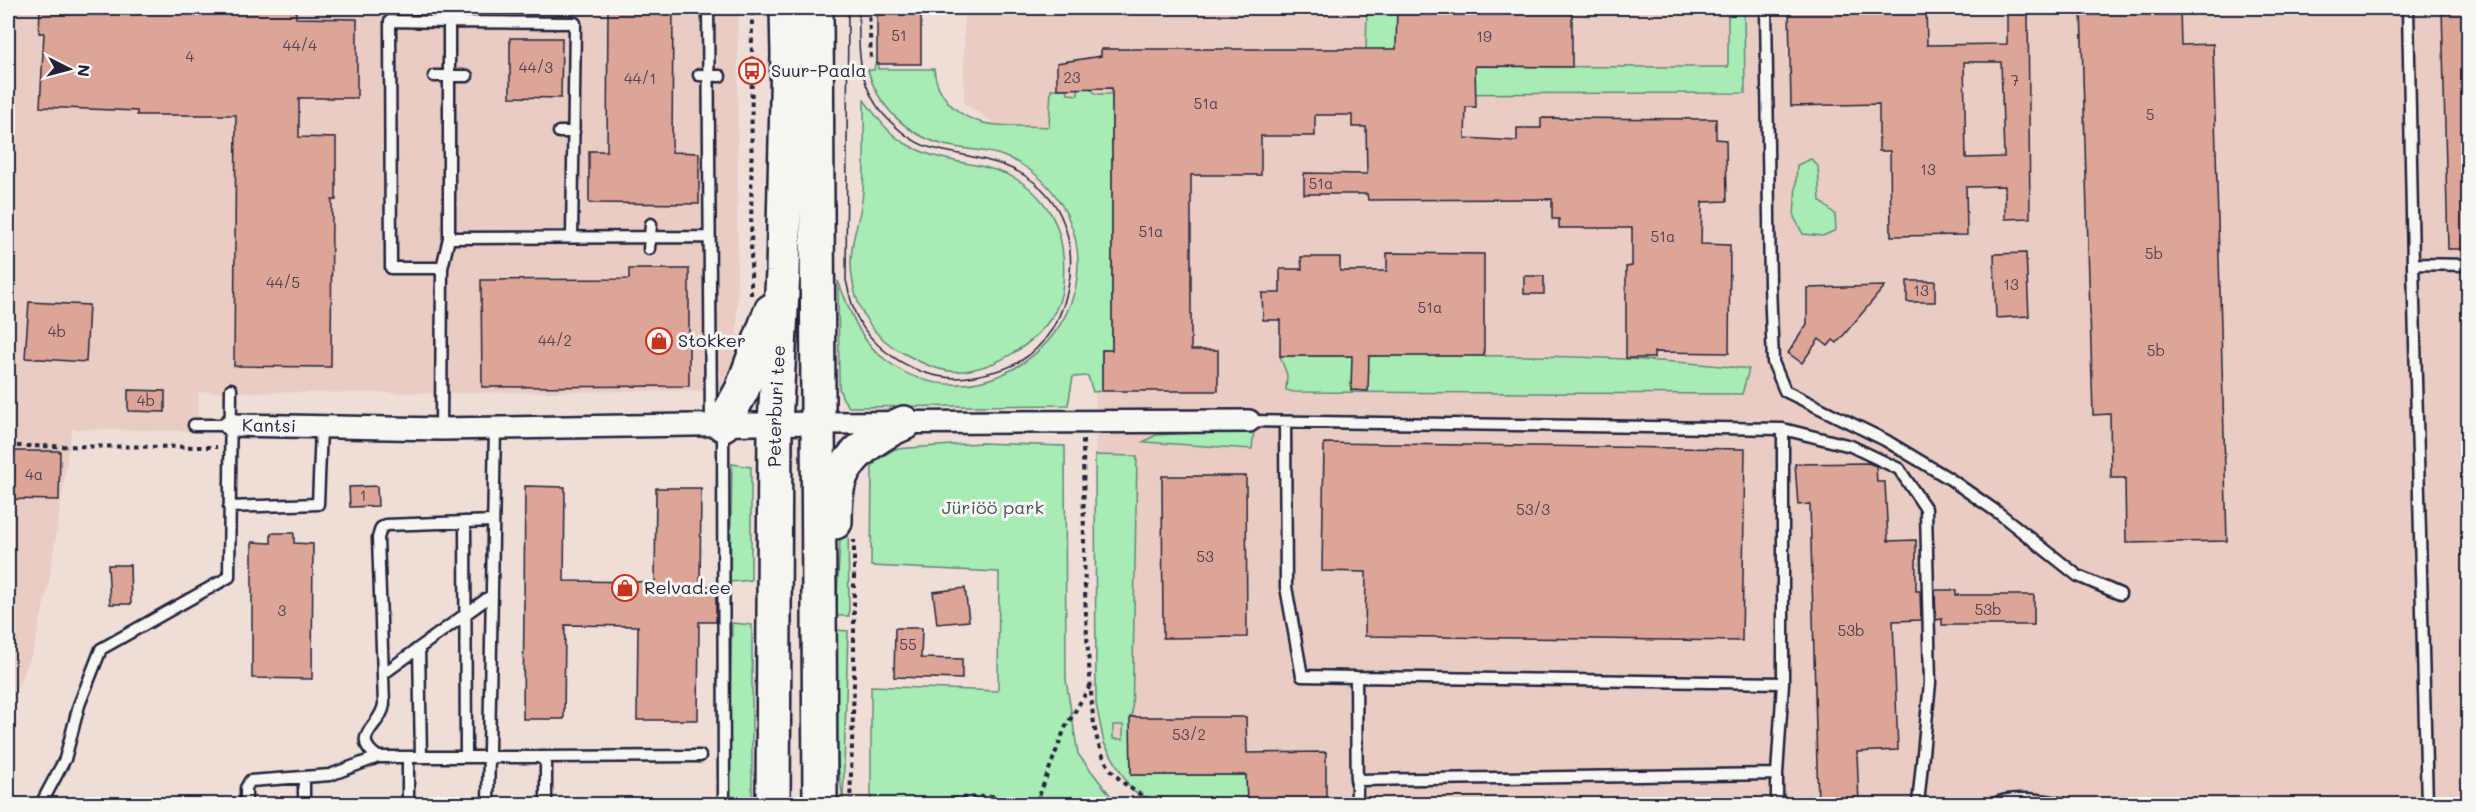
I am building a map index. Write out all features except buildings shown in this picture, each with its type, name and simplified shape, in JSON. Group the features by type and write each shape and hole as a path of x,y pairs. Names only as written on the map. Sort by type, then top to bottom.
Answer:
{"highway":[{"name":"Peterburi tee","path":"773,804 775,424 783,272 787,8"},
{"path":"816,8 820,804"},
{"path":"717,425 742,390 783,272"},
{"path":"819,625 833,540 838,483 849,464 867,444 886,431 904,423"}],"street":[{"name":"Kantsi","path":"230,425 441,429 818,423 1249,421"}],"lane":[{"path":"708,8 709,237 717,425 724,804"},
{"path":"1766,8 1773,362 1785,391 1885,440 1940,473 2000,514 2078,576 2120,594"},
{"path":"2408,8 2427,804"},
{"path":"442,268 391,268 390,21 575,23 572,237"},
{"path":"441,429 442,268 449,238 448,22"},
{"path":"434,76 467,76"},
{"path":"559,132 573,132"},
{"path":"650,249 651,224"},
{"path":"449,238 709,237"},
{"path":"2413,264 2469,265"},
{"path":"195,425 230,425 231,389"},
{"path":"1249,421 1783,429 1851,446 1899,469 1926,509 1930,683 1918,804"},
{"path":"1285,422 1286,587 1302,676 1783,683"},
{"name":"Kantsi","path":"41,804 65,759 78,705 100,649 229,577 230,425"},
{"path":"229,507 318,504 321,428"},
{"path":"488,804 495,428"},
{"path":"1777,804 1783,683 1783,429"},
{"path":"378,757 368,750 366,734 384,712 378,538 381,528 386,525 493,521"},
{"path":"465,522 466,757"},
{"path":"383,674 492,595"},
{"path":"419,648 421,757"},
{"path":"1356,677 1357,804"},
{"path":"246,804 246,788 250,781 339,773 378,757 699,756"},
{"path":"408,757 408,804"},
{"path":"538,757 546,764 546,804"},
{"path":"1356,780 1777,774"},
{"path":"304,777 304,804"},
{"path":"1994,804 2002,800 2049,801 2064,804"}],"path":[{"path":"751,298 752,8"},
{"path":"869,8 871,61"},
{"path":"1083,422 1086,632 1090,685 1098,741 1105,759 1118,778 1134,792 1158,804"},
{"path":"8,446 229,447"},
{"path":"850,804 855,634 854,531"},
{"path":"1036,804 1065,728 1090,685"},
{"path":"900,804 994,796 1007,804"}],"shaded area":[{"path":"8,8 738,8 737,390 451,393 199,392 197,431 72,429 49,582 34,649 8,709"},
{"path":"964,8 2468,8 2468,804 1161,804 1132,791 1104,743 1096,704 1095,167 1062,167 964,103"}],"green space":[{"path":"1367,8 1397,8 1397,66 1728,67 1728,8 1744,8 1745,93 1365,94"},
{"path":"875,64 878,64 878,69 934,69 943,95 955,109 971,119 996,125 1049,127 1051,89 1067,89 1068,94 1078,95 1078,86 1088,86 1096,94 1112,94 1112,350 1102,350 1102,391 1093,392 1088,376 1073,377 1068,405 849,407 843,399 839,388 838,281 856,325 877,353 920,379 955,384 989,379 1020,364 1047,342 1066,313 1077,279 1076,242 1067,214 1041,179 1017,162 1003,156 941,144 916,133 895,116 878,95 868,70 874,70"},
{"path":"864,100 884,125 901,141 928,154 1003,173 1020,182 1036,195 1051,214 1060,237 1064,264 1062,292 1053,315 1041,330 1027,344 1011,354 994,363 972,370 938,369 892,346 879,336 864,315 855,294 851,256 863,191"},
{"path":"1811,159 1818,166 1820,201 1835,214 1836,230 1823,236 1803,234 1794,217 1797,165"},
{"path":"1280,356 1574,357 1691,363 1749,369 1742,394 1294,392 1286,390 1287,375"},
{"path":"1254,430 1252,449 1143,442 1156,435"},
{"name":"Jüriöö park","path":"980,443 1065,446 1066,680 1078,754 1117,804 871,804 871,686 998,691 999,572 871,566 872,467 878,459 895,449"},
{"path":"1095,455 1137,456 1131,775 1246,775 1247,804 1161,804 1132,791 1104,743 1096,704","holes":["1113,725 1123,725 1123,739 1113,739"]},
{"path":"732,464 751,467 751,580 730,582"},
{"path":"842,498 848,511 849,616 836,616"},
{"path":"732,623 752,625 752,800 730,800"},
{"path":"835,630 848,631 843,801 835,743"}],"tram line":[{"path":"848,8 846,280 856,315 873,340 897,360 925,373 961,378 1000,370 1025,358 1044,340 1059,317 1068,291 1071,263 1068,236 1058,211 1042,189 1030,179 1004,165 918,143 884,115 875,103 864,78 859,50 859,8"}],"place":[{"name":"Suur-Paala","path":"752,71"},
{"name":"Stokker","path":"659,341"},
{"name":"Relvad.ee","path":"625,588"}]}
